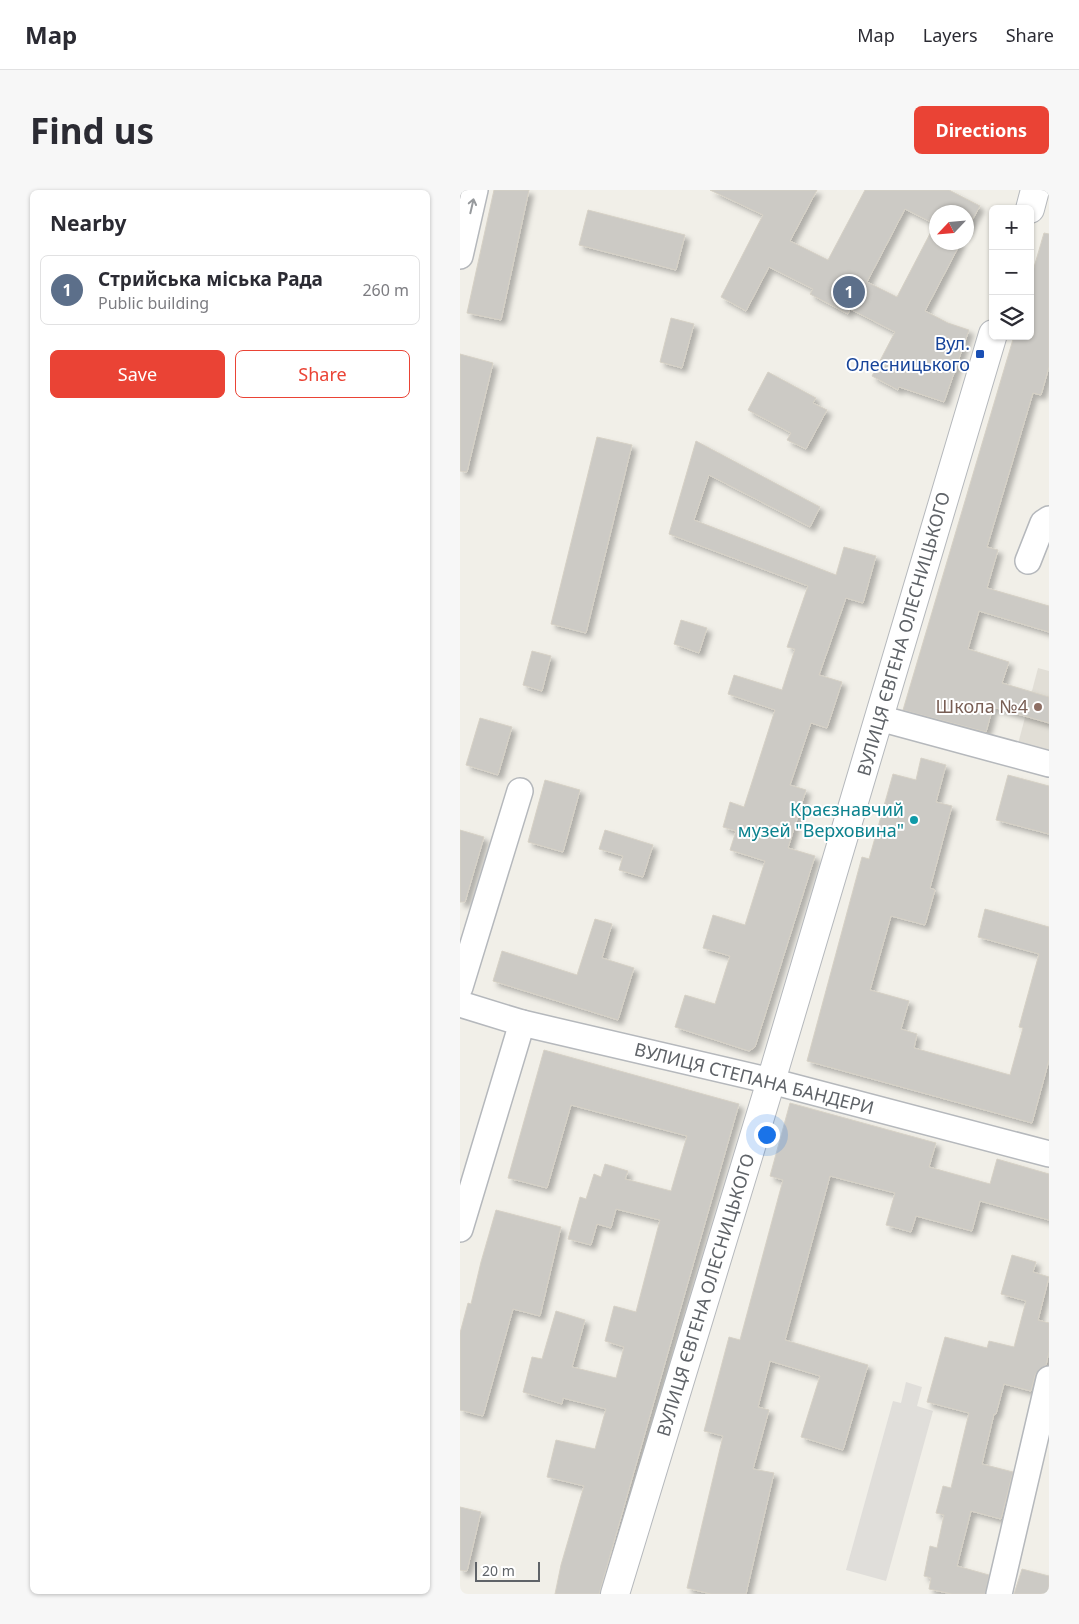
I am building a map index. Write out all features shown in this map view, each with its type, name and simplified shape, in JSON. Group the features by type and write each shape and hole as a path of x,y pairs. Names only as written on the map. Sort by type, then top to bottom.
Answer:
{"street":[{"path":"460,256 475,190"},
{"path":"1031,205 1035,190"},
{"name":"ВУЛИЦЯ ЄВГЕНА ОЛЕСНИЦЬКОГО","path":"615,1594 771,1081 991,340"},
{"path":"1028,561 1043,523 1049,519"},
{"path":"879,718 1049,764"},
{"path":"460,987 520,791"},
{"name":"ВУЛИЦЯ СТЕПАНА БАНДЕРИ","path":"460,1004 522,1024 771,1081 1049,1154"},
{"path":"460,1230 522,1024"},
{"path":"999,1594 1049,1378"}],"shaded area":[{"name":"Школа №4","path":"1038,668 1049,671 1049,752 1018,744"},
{"path":"906,1382 922,1387 917,1406 933,1411 886,1581 846,1570 893,1401 901,1403"}],"building":[{"path":"494,190 529,190 501,320 467,313"},
{"path":"710,190 817,190 790,241 828,260 865,190 949,190 980,206 974,217 974,205 929,205 929,221 905,209 867,282 897,297 929,236 929,250 957,250 925,311 948,323 969,330 944,402 899,387 898,390 872,376 895,332 850,309 848,314 810,294 813,289 769,267 746,311 721,297 763,215"},
{"path":"588,210 685,235 676,270 579,245"},
{"path":"1044,233 1049,234 1049,367 1041,395 1033,393 987,547 998,550 987,588 1049,606 1049,632 979,611 968,649 1009,662 1002,683 1049,697 1049,723 993,707 986,732 903,710 1013,340 1034,340 1034,267"},
{"path":"671,318 694,324 682,368 660,362"},
{"path":"460,354 493,363 467,472 460,471"},
{"path":"768,372 816,398 813,403 827,410 806,449 787,440 791,433 748,410"},
{"path":"597,437 632,445 586,633 551,624"},
{"path":"696,441 820,507 810,527 709,475 694,520 836,575 844,547 876,556 863,603 846,598 819,675 842,682 827,728 811,723 790,785 806,790 788,848 815,856 755,1047 749,1051 675,1027 685,995 715,1004 730,956 703,948 713,915 745,925 765,861 730,850 736,831 723,827 730,802 744,807 775,710 728,694 734,675 782,690 795,649 787,647 808,586 669,534"},
{"path":"681,620 707,628 699,653 674,644"},
{"path":"532,651 551,656 542,691 523,685"},
{"path":"480,718 512,727 498,775 466,765"},
{"path":"921,758 946,765 936,802 952,806 930,888 935,890 925,925 891,916 870,990 909,1001 901,1029 917,1034 914,1048 1010,1075 1023,1028 1019,1027 1039,954 978,937 985,909 1049,927 1049,1060 1032,1123 807,1061 862,857 869,859 893,774 916,780"},
{"path":"1008,775 1049,786 1049,834 996,820"},
{"path":"545,780 580,790 563,852 528,842"},
{"path":"460,830 484,837 465,902 460,902"},
{"path":"605,830 653,845 643,877 619,870 623,856 599,849"},
{"path":"595,919 612,924 602,958 634,968 618,1020 493,981 502,951 577,975"},
{"path":"544,1050 739,1104 599,1594 555,1594 561,1565 584,1486 547,1477 556,1440 595,1449 606,1409 563,1398 562,1404 523,1392 532,1357 542,1359 556,1311 585,1320 572,1367 616,1378 624,1347 605,1341 614,1306 636,1312 660,1220 616,1209 611,1228 597,1224 591,1245 568,1239 580,1197 586,1199 594,1174 601,1177 605,1164 628,1171 625,1179 671,1191 687,1136 571,1105 547,1188 508,1178"},
{"path":"790,1103 936,1143 929,1167 990,1184 997,1159 1049,1174 1049,1220 980,1201 972,1231 916,1216 911,1232 886,1225 895,1193 830,1176 785,1340 868,1365 843,1450 801,1437 820,1376 770,1361 758,1407 769,1410 753,1469 774,1473 746,1594 711,1594 687,1588 723,1436 704,1431 729,1337 740,1340 783,1180 770,1176"},
{"path":"496,1210 561,1227 540,1316 513,1309 483,1416 460,1410 460,1333 468,1303 471,1304"},
{"path":"1012,1255 1036,1262 1033,1272 1049,1277 1038,1320 1049,1323 1049,1352 1046,1365 1039,1369 1035,1375 1031,1391 1004,1384 996,1414 994,1414 982,1464 1013,1472 1001,1519 971,1511 957,1566 989,1575 985,1594 952,1594 929,1589 931,1578 924,1576 930,1546 937,1548 944,1515 936,1513 943,1486 951,1488 969,1413 927,1402 945,1337 987,1348 989,1341 1014,1347 1026,1301 1001,1294"},
{"path":"460,1507 481,1512 467,1571 460,1570"},
{"path":"1022,1569 1049,1576 1049,1594 1014,1594"}],"place":[{"name":"Стрийська міська Рада","path":"849,292"},
{"name":"Вул. Олесницького","path":"980,354"},
{"name":"Школа №4","path":"1038,707"},
{"name":"Краєзнавчий музей \"Верховина\"","path":"914,820"}]}
